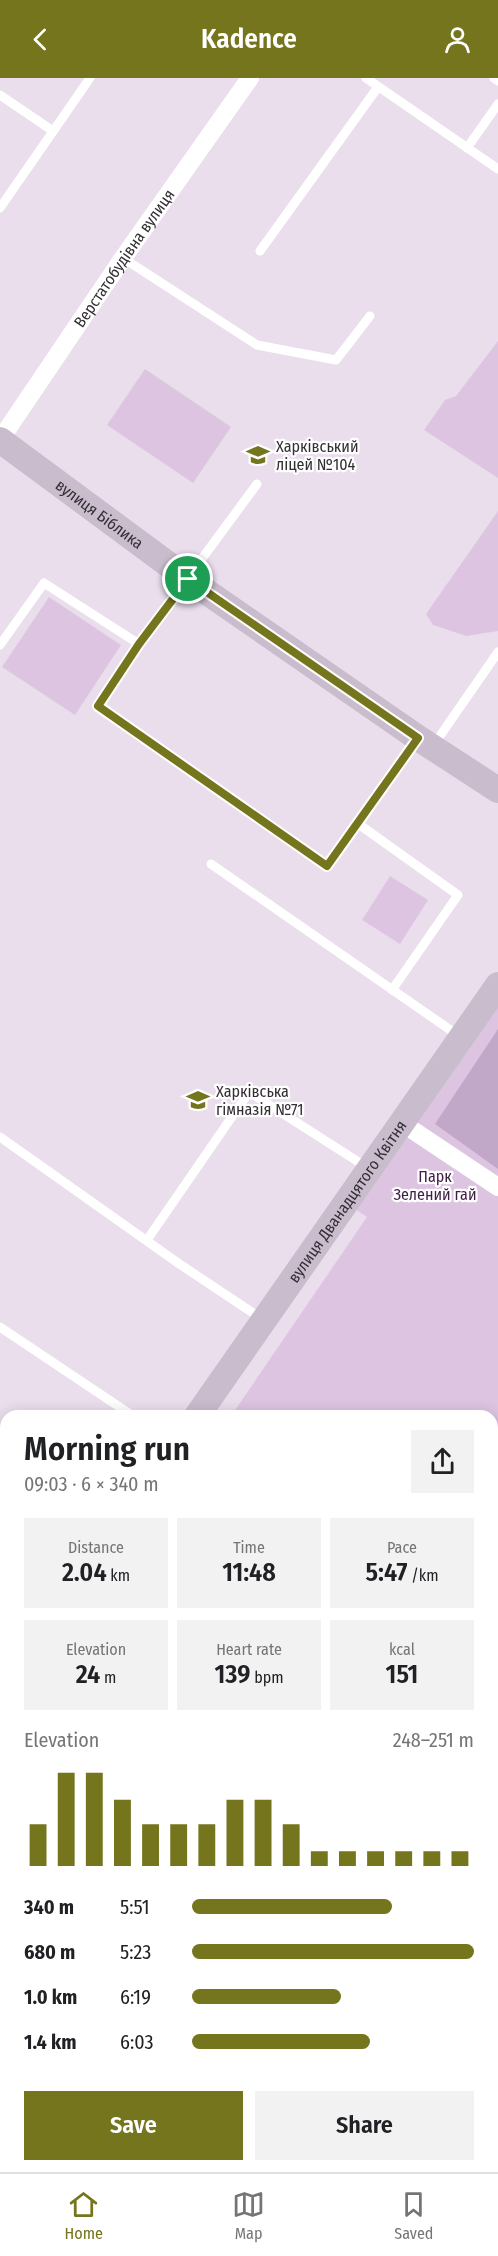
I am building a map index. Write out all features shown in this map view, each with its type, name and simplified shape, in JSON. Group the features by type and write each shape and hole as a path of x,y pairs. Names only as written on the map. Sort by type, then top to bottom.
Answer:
{"street":[{"name":"Верстатобудівна вулиця","path":"0,440 246,79"},
{"name":"вулиця Біблика","path":"0,440 188,579 425,743 498,790"},
{"name":"вулиця Дванадцятого Квітня","path":"201,1410 498,985"},
{"path":"402,1123 498,1187"}],"lane":[{"path":"0,208 90,78"},
{"path":"366,78 498,169"},
{"path":"494,78 498,81"},
{"path":"260,251 378,87"},
{"path":"0,94 53,131"},
{"path":"467,148 498,104"},
{"path":"123,258 257,345 336,360 370,316"},
{"path":"257,484 139,644 98,706 327,866 357,823 498,652"},
{"path":"0,645 44,583 139,644"},
{"path":"357,823 458,895 392,990"},
{"path":"211,864 461,1038"},
{"path":"147,1240 249,1092 370,1169"},
{"path":"0,1137 264,1320"},
{"path":"0,1326 124,1410"}],"green space":[{"path":"498,341 498,478 424,430 445,400 456,396"},
{"path":"145,369 231,427 193,483 107,425"},
{"path":"498,511 498,631 466,636 433,625 426,614"},
{"path":"49,597 121,645 75,715 2,667"},
{"path":"390,876 428,900 400,944 362,920"},
{"name":"Парк Зелений гай","path":"498,985 498,1410 235,1410 367,1217 345,1202"}],"shaded area":[{"path":"498,1029 498,1169 435,1124"}],"place":[{"name":"Харківський ліцей №104","path":"258,455"},
{"name":"Харківська гімназія №71","path":"198,1100"}],"route":[{"path":"188,579 418,738 327,866 98,706 139,644 188,579"}]}
